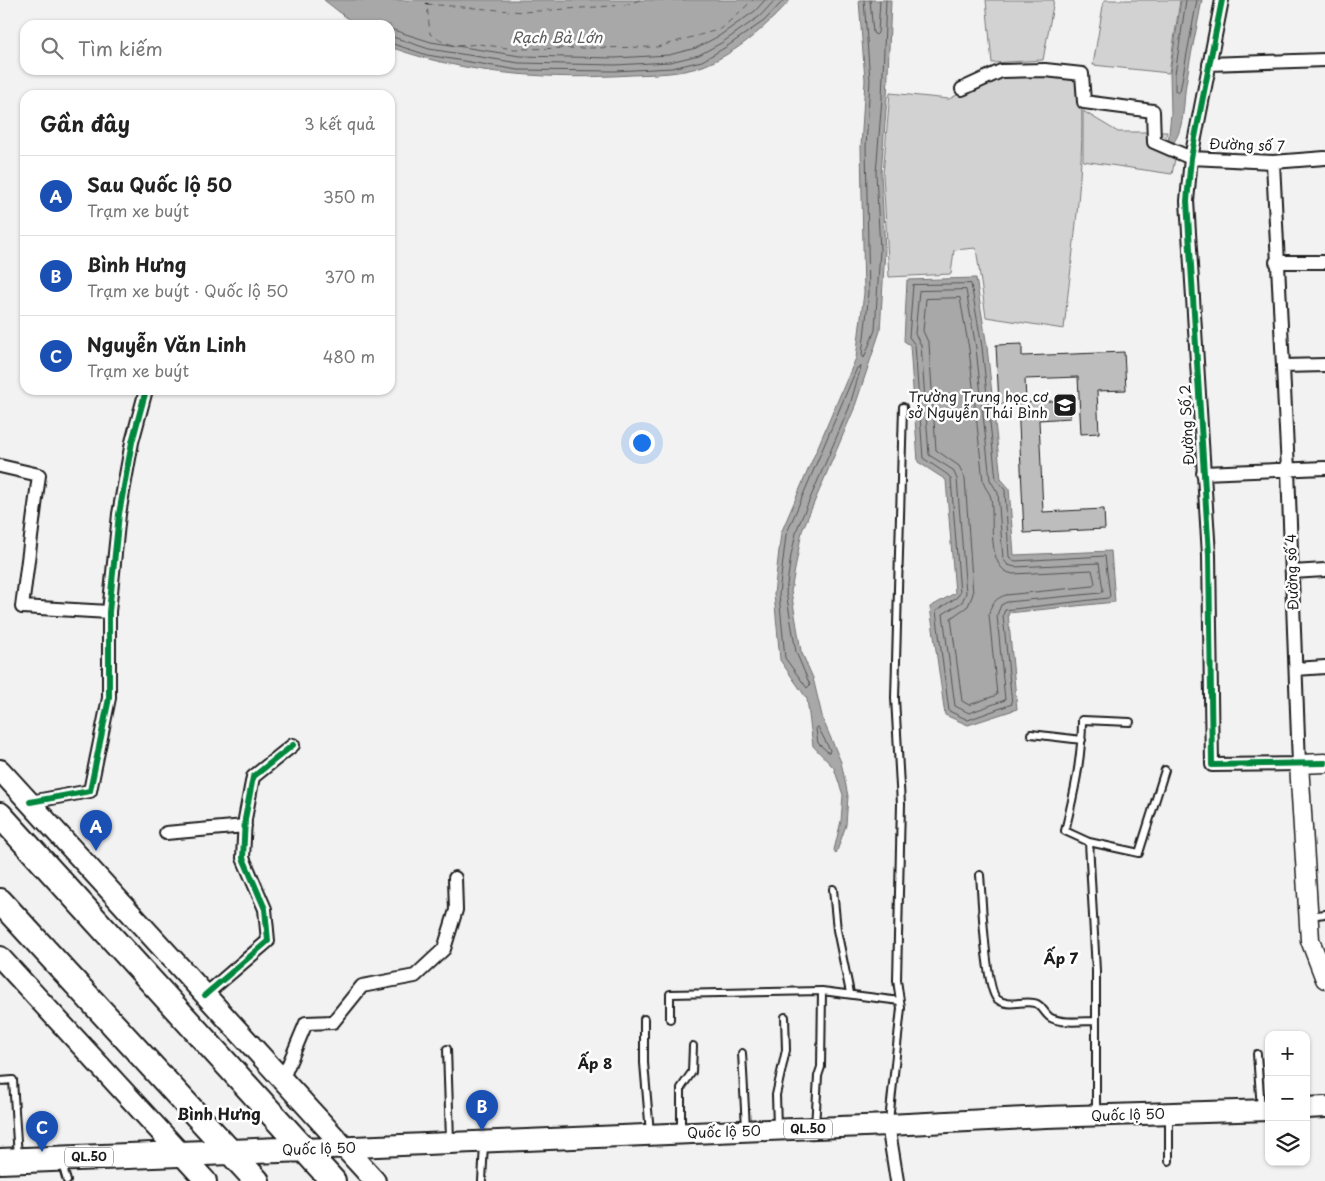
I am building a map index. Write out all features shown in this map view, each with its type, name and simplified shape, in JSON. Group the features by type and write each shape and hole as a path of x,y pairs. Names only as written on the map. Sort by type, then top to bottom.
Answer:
{"highway":[{"path":"0,815 333,1181"},
{"path":"0,901 257,1181"},
{"name":"Quốc lộ 50","path":"178,1153 305,1149"},
{"name":"QL.50","path":"9,1161 178,1153"}],"main road":[{"path":"0,770 375,1181"},
{"path":"0,957 178,1153 206,1181"},
{"path":"1310,1108 1325,1107"},
{"name":"Quốc lộ 50","path":"305,1149 1265,1110"}],"street":[{"name":"Đường Số 2","path":"1222,0 1191,158 1187,201 1209,555 1212,765 1299,764"},
{"path":"1209,64 1325,60"},
{"name":"Đường số 7","path":"962,88 1001,71 1045,70 1082,74 1084,102 1153,111 1154,142 1191,158 1273,162 1325,158"},
{"name":"Đường số 4","path":"1273,162 1276,262 1288,470 1299,764 1307,916 1310,940 1325,979"},
{"path":"1276,262 1325,262"},
{"path":"1283,366 1325,365"},
{"path":"30,802 90,791 109,698 109,612 119,514 132,442 145,395"},
{"path":"0,466 39,475 22,607 109,612"},
{"path":"1203,473 1325,468"},
{"path":"1292,572 1325,570"},
{"path":"1296,669 1325,667"},
{"path":"205,995 268,941 265,909 243,858 245,826 253,777 293,746"},
{"path":"1299,764 1325,763"},
{"path":"166,833 245,826"},
{"path":"283,1078 306,1022 333,1022 362,986 415,976 444,950 456,910 455,878"},
{"path":"888,1126 897,1181"}],"lane":[{"path":"888,1126 901,1008 897,980 901,804 895,698 903,407"},
{"path":"1130,722 1082,720 1078,775 1065,831 1089,842 1139,853 1165,770"},
{"path":"1031,734 1082,740"},
{"path":"1089,842 1096,1021 1096,1116"},
{"path":"980,875 989,978 997,998 1006,1004 1035,1003 1040,1005 1050,1018 1096,1021"},
{"path":"833,889 837,930 850,993"},
{"path":"1307,916 1325,914"},
{"path":"670,1019 670,994 822,991 850,993 900,1001"},
{"path":"815,1128 818,1076 821,1067 822,991"},
{"path":"777,1130 776,1095 786,1050 785,1017"},
{"path":"644,1019 644,1063 651,1135"},
{"path":"681,1134 681,1088 692,1072 693,1046"},
{"path":"447,1049 450,1144"},
{"path":"742,1053 746,1131"},
{"path":"1257,1054 1265,1110"},
{"path":"0,1081 13,1080 9,1161"},
{"path":"1169,1113 1169,1161"},
{"path":"482,1181 484,1142"},
{"path":"60,1158 67,1181"}],"path":[{"path":"427,4 428,0"}],"shaded area":[{"path":"986,0 1054,0 1043,60 992,63"},
{"path":"1104,0 1180,0 1169,73 1093,65"},
{"path":"1001,73 1080,77 1082,140 1075,234 1064,329 986,317 976,248 954,250 951,274 889,277 883,174 890,93 949,99"},
{"path":"1083,111 1118,132 1167,132 1165,142 1177,149 1172,174 1083,161"}],"water":[{"name":"Rạch Bà Lớn","path":"324,0 790,0 751,38 728,54 703,66 686,71 668,73 602,76 572,77 511,74 451,64 395,49 395,20 350,20"},
{"path":"859,0 891,0 887,98 881,173 885,250 880,331 854,409 802,531 791,591 801,651 813,678 823,720 841,762 848,796 846,825 836,854 834,850 841,821 843,795 834,768 813,746 807,699 780,660 774,594 781,533 856,358 864,293 861,147 865,80"},
{"path":"1181,0 1202,0 1185,92 1183,116 1176,140 1171,146 1168,144 1171,113 1170,73"},
{"path":"976,278 987,347 1001,479 1009,488 1014,555 1111,551 1115,602 1008,613 1017,709 968,725 945,715 930,607 955,593 946,480 918,462 910,345 904,341 907,280"}],"building":[{"path":"1022,344 1022,356 1124,352 1126,390 1097,391 1099,433 1081,434 1078,377 1025,379 1026,402 999,404 996,345"},
{"path":"1069,400 1070,418 1039,420 1043,512 1104,509 1105,529 1024,533 1018,403"}],"ferry route":[{"path":"640,0 625,5 523,12 427,4 430,34 443,42 457,46 479,44 514,49 657,47 721,29 753,0"}],"cycle path":[{"path":"1222,0 1191,158 1187,201 1209,555 1212,765 1325,763"},
{"path":"30,802 90,791 109,698 109,612 119,514 132,442 145,395"},
{"path":"205,995 268,941 265,909 243,858 245,819 253,777 293,745"}],"place":[{"name":"Trường Trung học cơ sở Nguyễn Thái Bình","path":"1065,405"},
{"name":"Sau Quốc lộ 50","path":"96,851"},
{"name":"Bình Hưng","path":"482,1131"},
{"name":"Nguyễn Văn Linh","path":"42,1152"}],"district":[{"name":"Ấp 7","path":"1061,959"},
{"name":"Ấp 8","path":"595,1064"},
{"name":"Bình Hưng","path":"219,1114"}]}
